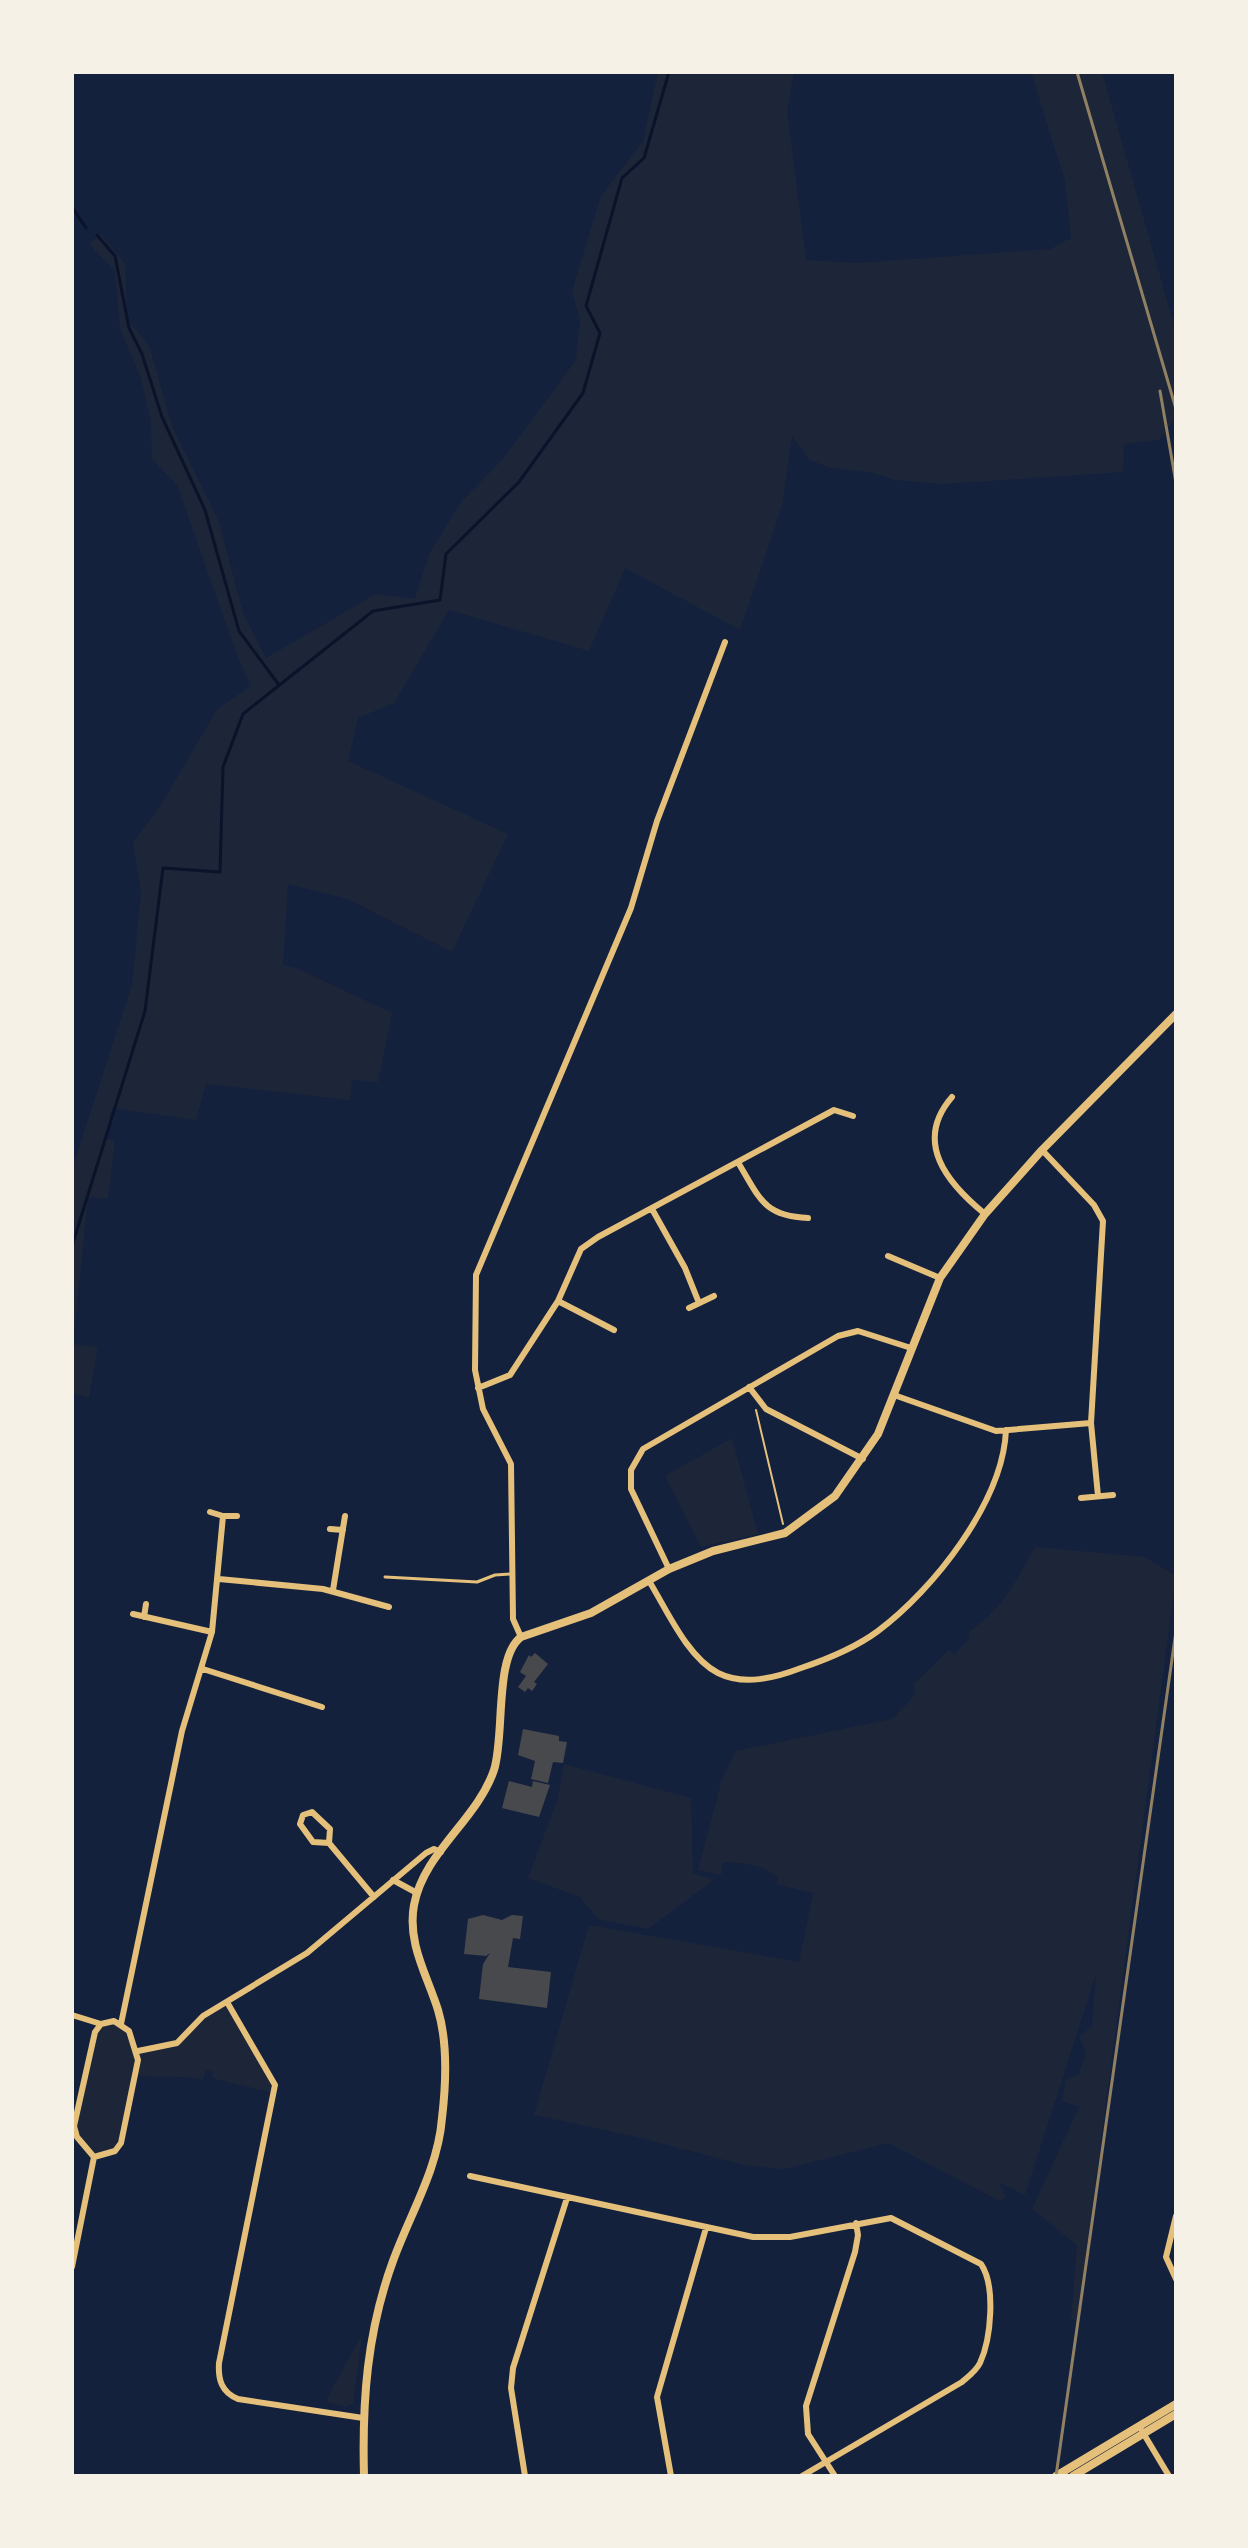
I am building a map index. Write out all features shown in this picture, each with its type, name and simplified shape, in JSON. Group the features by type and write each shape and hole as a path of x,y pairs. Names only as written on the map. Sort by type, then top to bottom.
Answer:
{"street":[{"path":"521,1637 513,1619 511,1464 483,1409 478,1388 473,1336 476,1275 631,908 657,821 725,642"},
{"path":"364,2476 366,2366 373,2329 392,2263 432,2169 442,2120 444,2035 416,1953 413,1915 417,1893 491,1778 499,1750 508,1653 521,1637 591,1613 669,1569 713,1551 785,1533 835,1496 864,1460 894,1395 940,1278 985,1214 1042,1150 1176,1014"},
{"path":"952,1097 939,1112 936,1139 940,1161 953,1187 985,1214"},
{"path":"478,1388 510,1375 558,1301 581,1249 834,1110 853,1116"},
{"path":"1042,1150 1094,1205 1103,1221 1091,1423 1098,1496"},
{"path":"739,1164 761,1202 775,1213 808,1218"},
{"path":"652,1209 685,1268 699,1303"},
{"path":"888,1256 940,1278"},
{"path":"689,1308 714,1296"},
{"path":"558,1301 614,1330"},
{"path":"669,1569 631,1489 631,1470 643,1449 838,1336 858,1331 911,1348"},
{"path":"749,1387 766,1409 864,1460"},
{"path":"894,1395 996,1431 1091,1423"},
{"path":"649,1581 703,1663 717,1673 734,1679 758,1680 785,1674 837,1655 875,1633 905,1609 954,1551 982,1505 1001,1464 1006,1430"},
{"path":"1081,1498 1113,1495"},
{"path":"210,1512 237,1516"},
{"path":"121,2024 182,1731 212,1632 223,1516"},
{"path":"333,1590 345,1516"},
{"path":"330,1529 343,1530"},
{"path":"219,1579 333,1590 389,1607"},
{"path":"144,1617 146,1604"},
{"path":"133,1614 212,1632"},
{"path":"203,1669 322,1707"},
{"path":"329,1843 313,1842 300,1824 303,1815 312,1812 318,1815 330,1829 329,1843 374,1897"},
{"path":"138,2051 177,2043 192,2023 307,1953 430,1850 441,1852"},
{"path":"393,1880 417,1893"},
{"path":"227,2002 275,2085 219,2363 220,2382 238,2399 363,2418"},
{"path":"72,2015 101,2024 121,2024 129,2031 138,2051 121,2143 115,2151 94,2157"},
{"path":"94,2157 77,2137 73,2126 95,2032 101,2024"},
{"path":"72,2267 94,2157"},
{"path":"470,2176 767,2239 891,2218 981,2264 990,2288 985,2350 978,2368 962,2382 802,2476"},
{"path":"525,2476 511,2388 513,2368 567,2198"},
{"path":"1176,2218 1166,2257 1176,2279"},
{"path":"835,2476 808,2434 806,2406 855,2252 856,2223"},
{"path":"671,2476 657,2397 706,2228"},
{"path":"1073,2476 1176,2404"},
{"path":"1056,2476 1141,2429 1176,2414"},
{"path":"1141,2429 1169,2476"}],"lane":[{"path":"1168,1022 1175,1030"},
{"path":"385,1577 477,1582 495,1575 513,1574"}],"path":[{"path":"755,1397 785,1533"}],"shaded area":[{"path":"658,72 794,72 787,110 806,260 858,263 1050,249 1071,238 1065,181 1031,72 1102,72 1176,332 1176,418 1159,440 1124,444 1123,472 943,484 895,480 870,472 831,468 809,460 792,436 782,506 740,630 625,568 589,651 449,610 394,703 358,718 348,761 508,834 452,952 348,899 288,884 283,965 294,967 392,1013 378,1082 352,1080 350,1100 206,1084 196,1120 112,1108 105,1139 115,1141 108,1199 88,1197 73,1344 98,1347 89,1398 72,1393 72,1169 132,985 141,892 133,843 164,800 217,709 251,686 237,655 177,485 152,459 151,422 141,378 120,329 115,271 89,244 101,234 125,264 127,319 149,345 172,426 219,522 243,613 266,658 376,594 415,599 429,554 461,502 502,460 576,360 580,320 572,291 601,196 643,141"},
{"path":"732,1438 758,1534 701,1547 665,1476"},
{"path":"1035,1547 1145,1557 1176,1576 1077,2321 1071,2319 1077,2245 1032,2209 1079,2107 1062,2101 1066,2079 1079,2074 1086,2052 1079,2037 1092,2026 1096,1974 1025,2195 999,2182 1006,2197 1000,2201 888,2143 784,2169 748,2166 633,2136 534,2115 589,1925 799,1962 813,1893 776,1884 778,1878 773,1873 752,1865 723,1862 721,1875 698,1870 722,1779 736,1751 892,1719 915,1695 914,1684 949,1650 954,1655 970,1638 968,1632 999,1604"},
{"path":"564,1764 691,1798 693,1873 714,1880 648,1929 598,1919 580,1897 528,1878 557,1801"},
{"path":"227,2002 270,2073 274,2093 212,2078 213,2072 206,2070 203,2080 136,2075 121,2143 115,2151 94,2157 77,2137 76,2111 95,2032 101,2024 121,2024 138,2051 177,2042 192,2023"},
{"path":"362,2335 353,2404 345,2407 328,2402 327,2398"}],"building":[{"path":"535,1653 548,1664 534,1682 537,1684 532,1691 528,1688 525,1692 518,1687 526,1676 520,1672 529,1655 531,1657"},
{"path":"523,1729 559,1736 559,1741 567,1742 563,1763 553,1762 548,1783 531,1779 535,1761 518,1755"},
{"path":"509,1781 532,1787 533,1781 550,1785 539,1817 502,1808"},
{"path":"483,1915 502,1920 512,1915 523,1916 520,1939 513,1938 508,1967 551,1972 547,2008 479,1999 483,1964 490,1953 486,1956 464,1954 468,1919"}],"waterway":[{"path":"72,1246 145,1011 163,868 220,872 223,767 243,714 373,611 440,600 446,554 519,482 583,393 600,333 586,306 622,178 644,158 669,72"},
{"path":"72,207 86,228"},
{"path":"97,235 115,256 129,328 142,354 162,417 205,510 239,631 279,685"}],"railway":[{"path":"1077,72 1176,409"},
{"path":"1160,391 1176,483"},
{"path":"1056,2476 1176,1631"}]}
